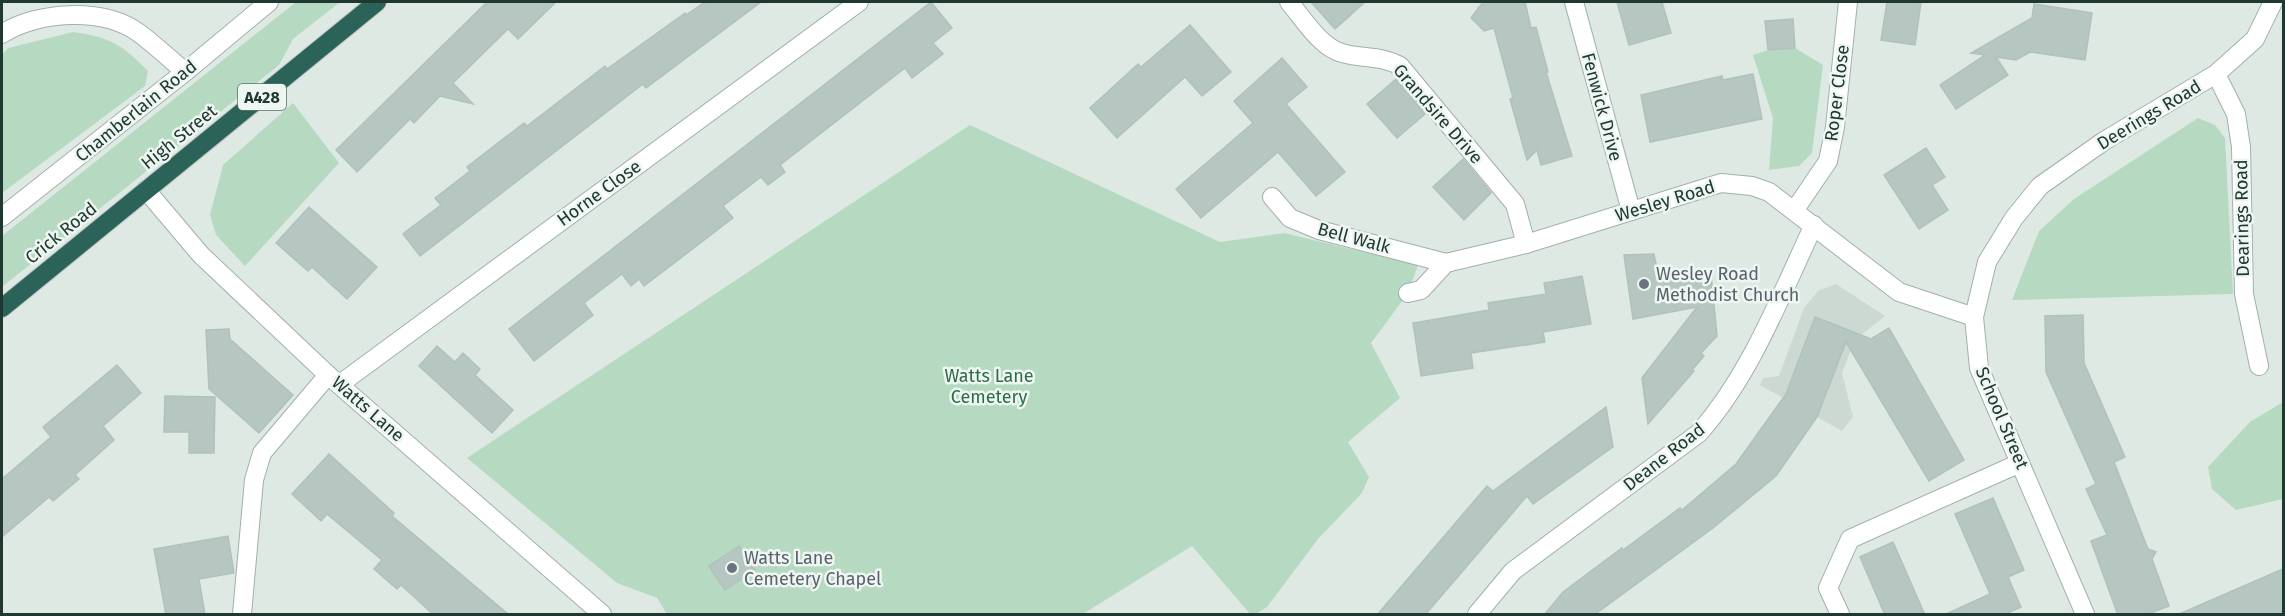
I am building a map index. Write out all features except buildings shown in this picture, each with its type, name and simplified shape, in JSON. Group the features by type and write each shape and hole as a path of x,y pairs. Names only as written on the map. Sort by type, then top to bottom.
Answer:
{"highway":[{"name":"High Street","path":"146,190 376,2"},
{"name":"Crick Road","path":"2,308 146,190"}],"street":[{"name":"Chamberlain Road","path":"2,218 269,2"},
{"name":"Horne Close","path":"242,615 254,480 262,453 334,379 859,2"},
{"name":"Grandsire Drive","path":"1289,2 1327,45 1341,53 1388,59 1400,66 1515,204 1527,244"},
{"name":"Fenwick Drive","path":"1574,2 1631,212"},
{"name":"Roper Close","path":"1794,211 1828,161 1835,127 1848,2"},
{"name":"Deerings Road","path":"2014,218 2040,186 2104,141 2216,74 2255,39 2273,2"},
{"path":"2,34 16,24 58,16 76,14 98,17 137,31 185,72"},
{"name":"Dearings Road","path":"2216,74 2236,114 2241,147 2244,294 2259,366"},
{"name":"Wesley Road","path":"1446,262 1527,244 1721,183 1752,186 1769,192 1899,292 1974,317"},
{"name":"Watts Lane","path":"146,190 201,255 334,379 602,615"},
{"name":"Bell Walk","path":"1272,197 1290,218 1319,230 1446,262"},
{"name":"School Street","path":"2014,218 1987,262 1974,317 1979,368 2085,615"},
{"name":"Deane Road","path":"1477,615 1514,571 1699,433 1722,407 1742,375 1814,225"},
{"path":"1408,293 1421,290 1446,262"},
{"path":"1840,615 1828,588 1850,538 2020,463"}],"shaded area":[{"path":"1836,284 1885,316 1855,340 1842,373 1853,417 1842,431 1760,385 1763,378 1779,376 1804,308 1818,291"}],"green space":[{"path":"296,2 340,2 293,39 279,65 2,287 2,236"},
{"path":"73,32 106,39 130,54 148,71 145,86 2,193 2,55 8,48"},
{"path":"1795,48 1823,65 1812,153 1799,166 1769,170 1773,118 1753,55 1768,50"},
{"path":"293,103 339,163 245,266 216,235 210,215 223,165"},
{"path":"2198,118 2215,125 2225,138 2233,294 2012,300 2039,231 2074,199"},
{"name":"Watts Lane Cemetery","path":"970,125 1220,242 1284,233 1418,265 1408,293 1371,343 1400,398 1348,442 1369,477 1362,493 1318,539 1267,607 1256,614 1250,614 1192,546 1083,614 667,614 657,598 617,583 467,458"},
{"path":"2283,402 2283,499 2236,510 2212,489 2208,467 2250,422"}],"place":[{"name":"Wesley Road Methodist Church","path":"1644,284"},
{"name":"Watts Lane Cemetery Chapel","path":"732,568"}]}
